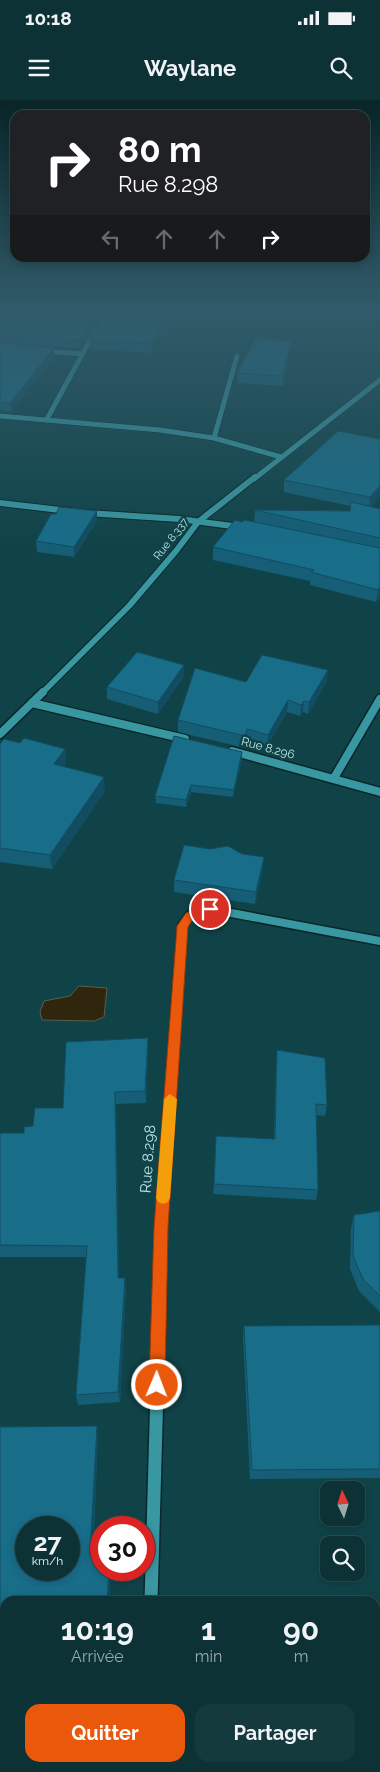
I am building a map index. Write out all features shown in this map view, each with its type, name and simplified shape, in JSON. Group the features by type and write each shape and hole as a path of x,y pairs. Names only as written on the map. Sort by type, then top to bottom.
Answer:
{"street":[{"path":"47,419 63,389"},
{"path":"214,438 228,389"},
{"name":"Rue 8.337","path":"0,734 128,606 182,544 198,522 368,389"},
{"path":"0,416 105,423 214,438 281,457"},
{"path":"0,503 73,512"},
{"path":"83,513 198,522 247,528"},
{"path":"334,778 380,699"},
{"path":"32,703 193,741"},
{"name":"Rue 8.296","path":"222,748 380,792"},
{"name":"Rue 8.298","path":"152,1596 161,1227 182,926 190,916 210,909 380,941"}],"shaded area":[{"path":"79,986 107,988 104,1017 94,1021 42,1020 40,1012 44,1001 70,996"}],"building":[{"path":"0,389 21,389 10,403 0,402"},
{"path":"338,431 380,439 380,486 370,497 284,480"},
{"path":"351,502 380,509 380,538 255,510 350,511"},
{"path":"59,507 97,511 74,547 36,541 51,514 56,514"},
{"path":"235,520 242,522 245,520 380,548 380,587 378,590 311,572 314,570 213,547"},
{"path":"137,652 184,665 158,702 107,687"},
{"path":"262,655 328,670 309,702 304,701 301,705 288,700 268,735 247,729 245,736 178,720 195,668 246,682"},
{"path":"174,736 242,752 234,790 191,785 186,800 155,796"},
{"path":"24,738 65,749 54,764 104,777 50,855 0,848 0,744 4,739 20,743"},
{"path":"184,845 210,849 228,846 242,854 264,857 256,892 174,880"},
{"path":"148,1038 145,1091 115,1092 118,1278 125,1278 118,1392 76,1395 87,1246 0,1245 0,1133 24,1133 24,1127 33,1126 35,1108 63,1108 66,1042"},
{"path":"277,1050 325,1058 327,1105 316,1104 318,1190 214,1184 216,1136 275,1139"},
{"path":"380,1211 380,1296 363,1279 353,1256 354,1215"},
{"path":"380,1325 380,1469 252,1470 244,1326"},
{"path":"97,1426 92,1516 90,1516 90,1581 108,1581 107,1596 0,1596 0,1427"}],"slow traffic":[{"path":"163,1198 170,1099"}],"route":[{"path":"157,1385 161,1227 182,926 190,916 210,909"}]}
